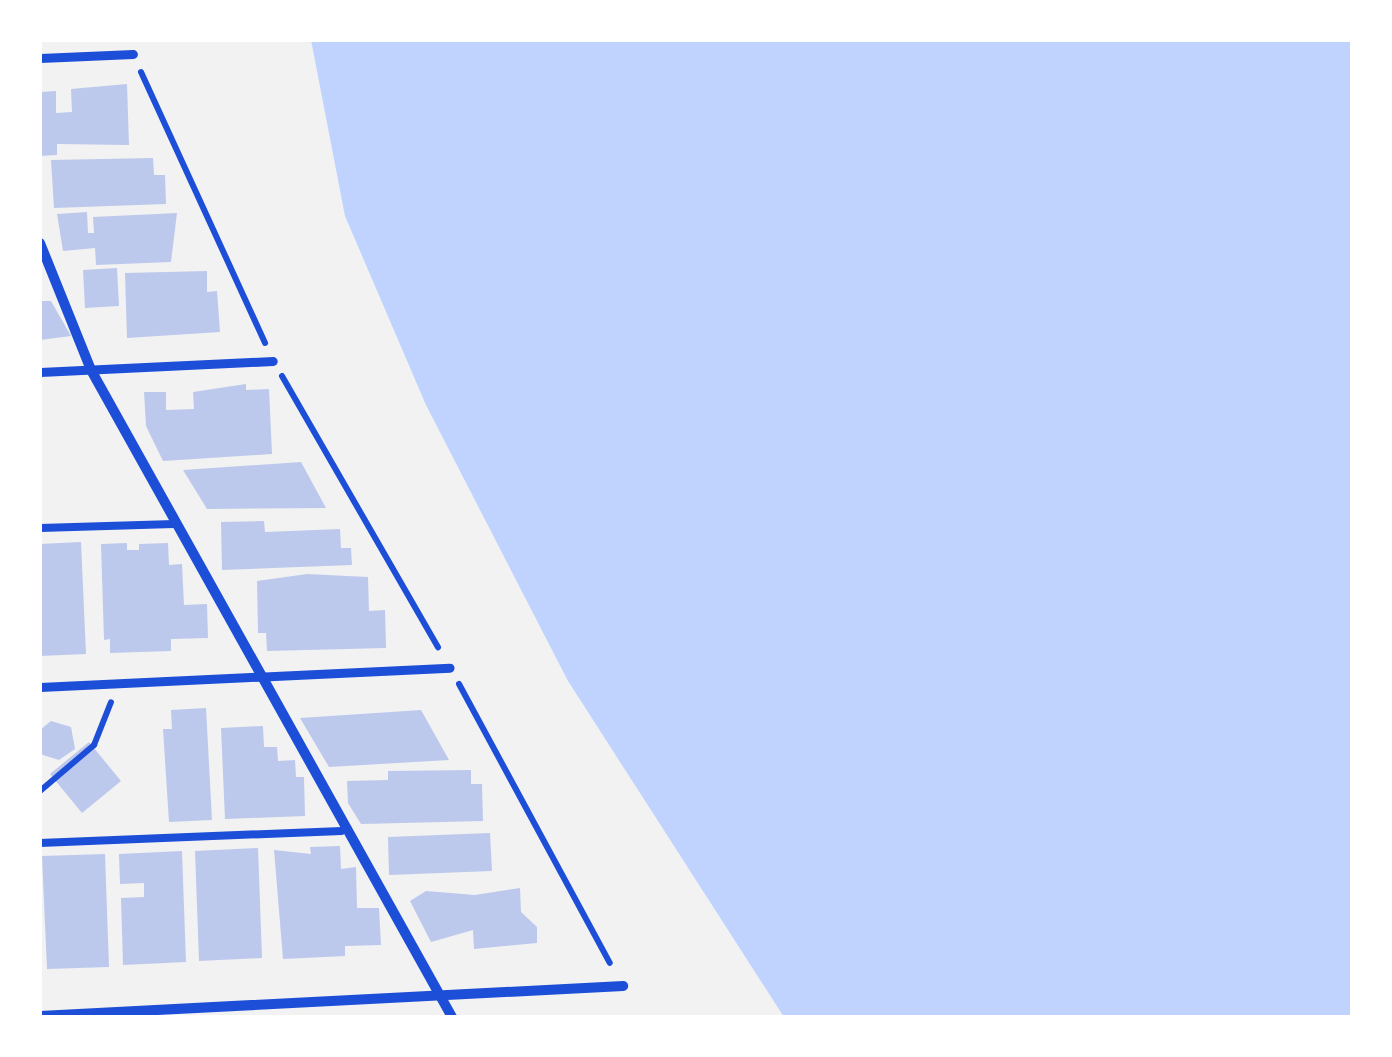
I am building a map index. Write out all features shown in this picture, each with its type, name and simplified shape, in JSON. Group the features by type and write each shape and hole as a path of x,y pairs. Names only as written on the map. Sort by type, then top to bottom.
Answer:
{"street":[{"path":"40,58 133,54"},
{"path":"40,244 90,370 342,830 452,1017"},
{"path":"40,372 273,361"},
{"path":"40,687 450,668"},
{"path":"40,1016 623,986"}],"lane":[{"path":"40,528 174,524"},
{"path":"40,843 342,830"}],"path":[{"path":"133,54 273,361 450,668 623,986"},
{"path":"40,791 94,746 111,709 112,684"}],"water":[{"path":"311,40 1352,40 1352,1017 784,1017 568,681 426,405 345,216"}],"building":[{"path":"127,84 129,145 57,144 57,155 40,156 41,92 56,91 56,113 72,112 71,89"},
{"path":"153,158 154,175 165,175 166,204 54,208 51,160"},
{"path":"87,212 88,233 94,233 93,217 177,213 171,262 96,265 95,248 63,251 57,214"},
{"path":"117,268 119,306 85,308 83,270"},
{"path":"207,271 207,292 217,291 220,332 127,338 125,273"},
{"path":"40,301 51,301 71,336 40,340"},
{"path":"246,384 246,390 269,389 272,454 163,461 146,426 144,392 166,392 166,410 194,409 193,392"},
{"path":"301,462 326,508 207,509 183,470"},
{"path":"264,521 265,532 340,529 341,548 351,548 352,565 222,570 221,522"},
{"path":"81,542 86,654 40,656 40,544"},
{"path":"127,543 127,550 139,550 139,544 168,543 169,565 182,564 184,605 207,604 208,638 171,639 171,651 110,653 110,639 104,640 101,544"},
{"path":"307,574 368,577 369,611 385,610 386,648 267,651 266,633 258,633 257,581"},
{"path":"206,708 212,820 169,822 163,729 172,729 171,710"},
{"path":"421,710 449,760 329,767 300,718"},
{"path":"51,721 71,727 75,749 59,760 40,754 40,730"},
{"path":"263,726 264,747 277,747 278,761 295,760 296,777 304,777 305,816 225,819 221,728"},
{"path":"89,742 121,781 82,813 50,774"},
{"path":"471,770 471,784 482,784 483,821 361,824 348,803 347,781 388,780 388,771"},
{"path":"490,833 492,871 389,875 388,837"},
{"path":"340,846 341,869 356,867 357,908 379,908 381,945 345,946 345,956 283,959 274,850 311,854 310,847"},
{"path":"258,848 262,958 199,961 195,851"},
{"path":"182,851 186,962 123,965 121,898 144,897 144,883 120,884 119,854"},
{"path":"105,854 109,967 47,969 42,856"},
{"path":"520,888 521,912 537,927 537,943 474,949 473,930 431,942 410,901 426,891 475,895"}]}
